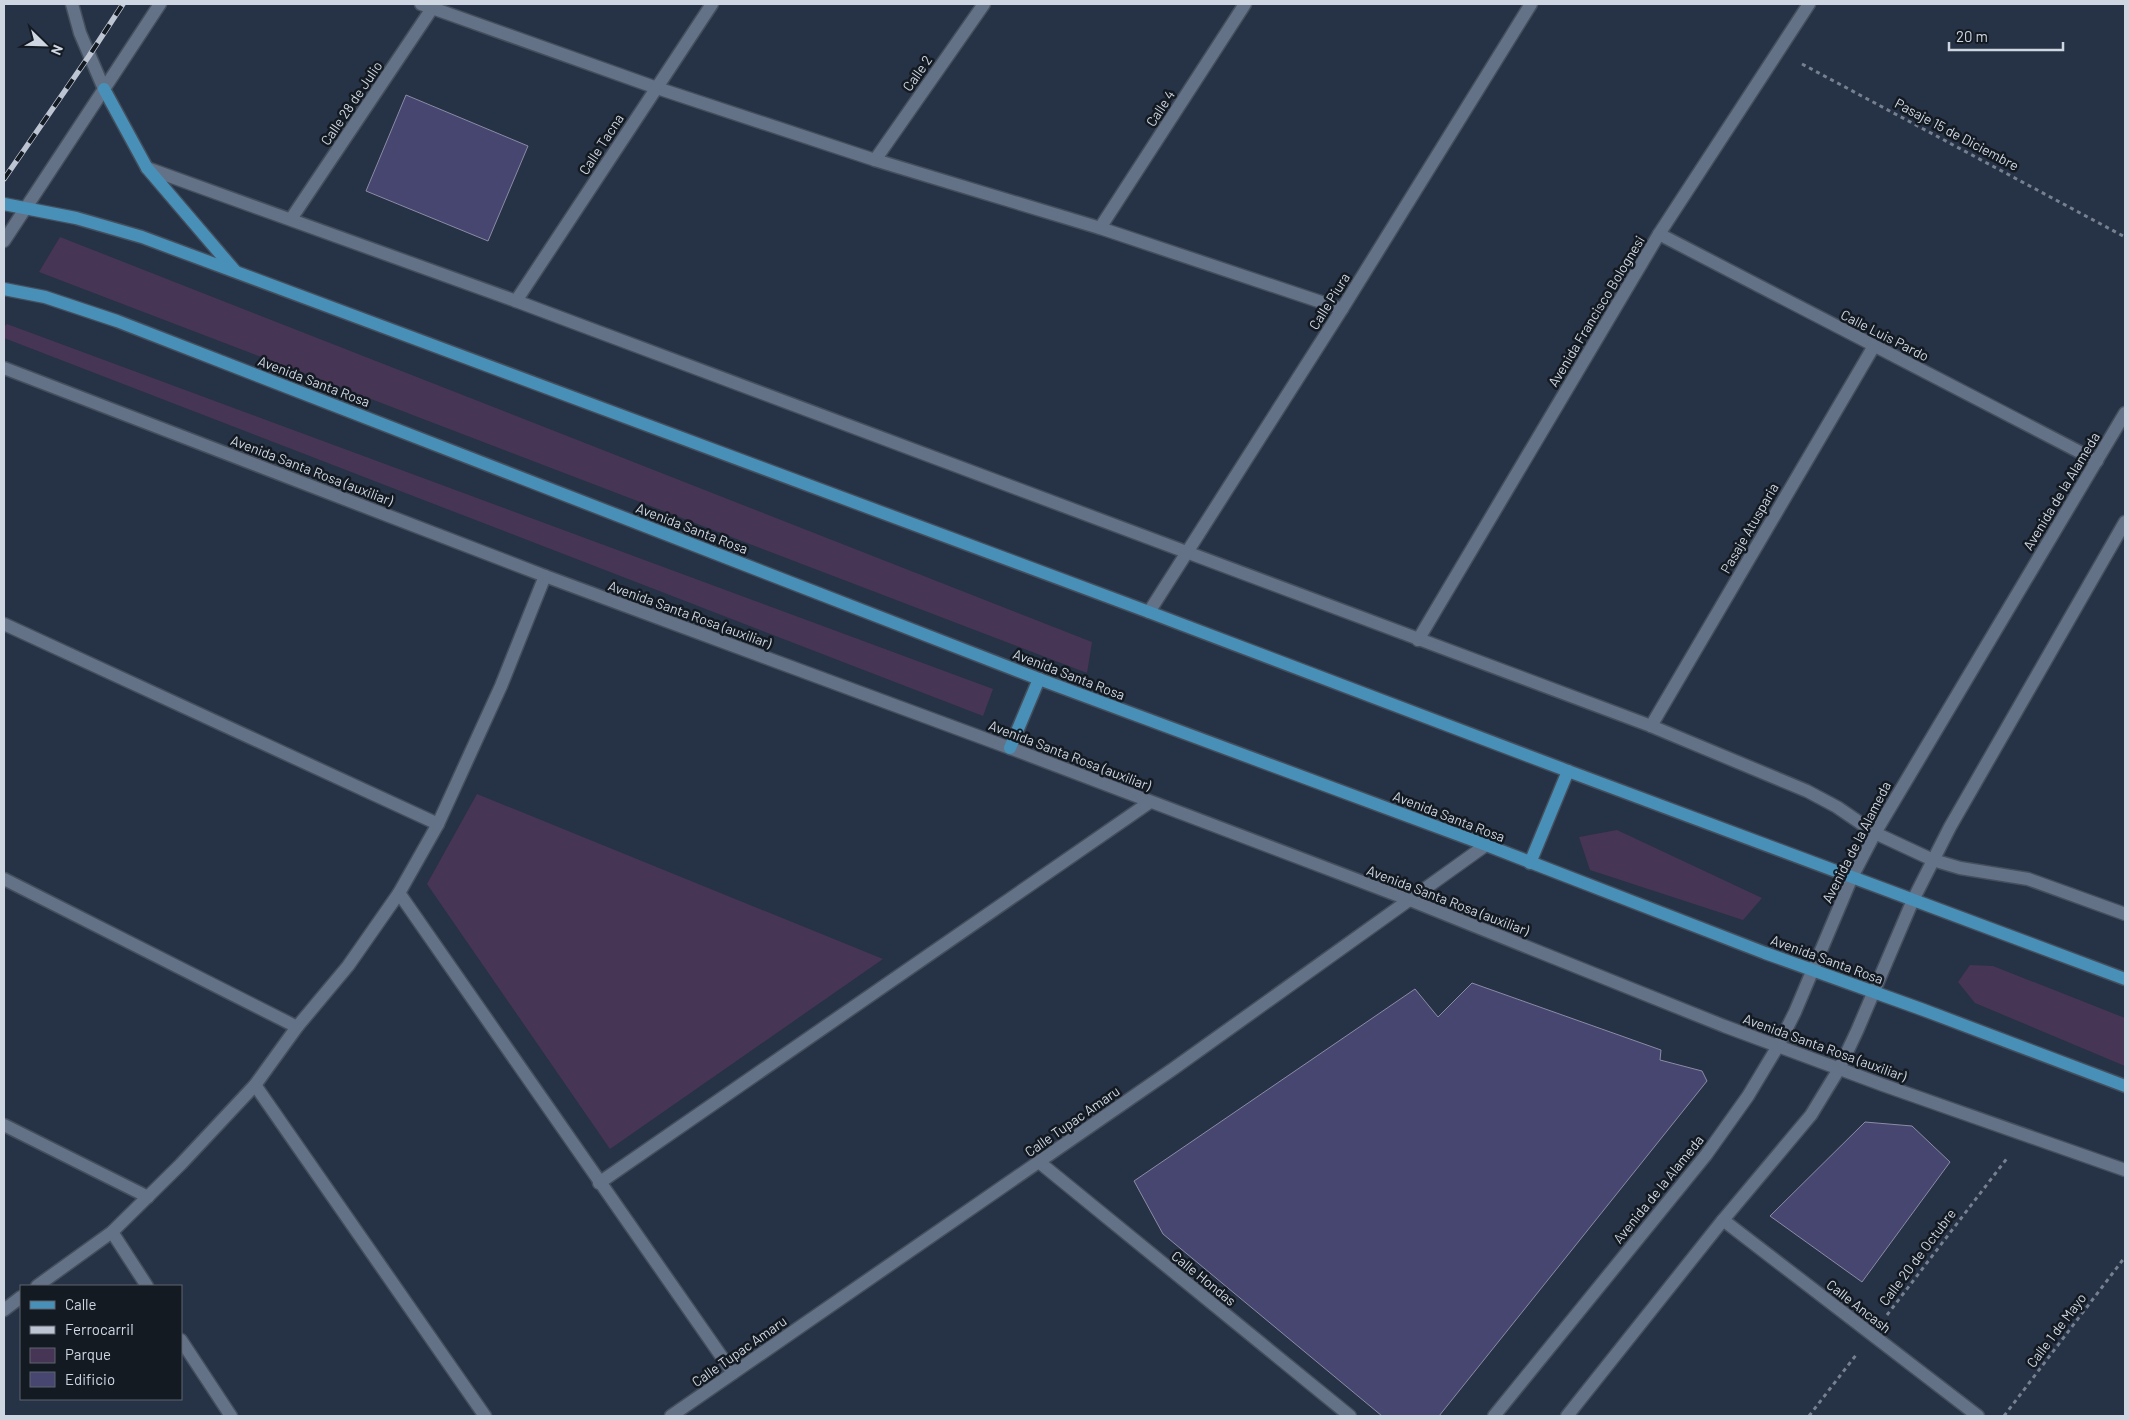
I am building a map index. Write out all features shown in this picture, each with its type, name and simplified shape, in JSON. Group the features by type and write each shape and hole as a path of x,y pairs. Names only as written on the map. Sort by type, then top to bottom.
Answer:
{"main road":[{"path":"104,89 147,168 237,273"},
{"path":"4,204 76,218 142,237 1149,612 2125,979"},
{"name":"Avenida Santa Rosa","path":"4,288 45,297 117,321 1039,679 2125,1086"},
{"path":"1010,748 1039,679"},
{"path":"1530,863 1568,771"}],"street":[{"path":"72,4 80,33 104,89"},
{"path":"4,241 160,4"},
{"name":"Calle Tacna","path":"516,301 712,4"},
{"name":"Calle 2","path":"875,160 984,4"},
{"name":"Calle 4","path":"1100,228 1245,4"},
{"name":"Calle Piura","path":"1149,612 1342,309 1531,4"},
{"name":"Avenida Francisco Bolognesi","path":"1418,640 1659,234 1808,4"},
{"path":"429,5 656,88 875,160 1100,228 1342,309"},
{"name":"Calle 28 de Julio","path":"291,219 429,5"},
{"path":"147,168 516,301 1651,726 1807,791 1837,807 1874,833 1933,860 1960,868 2028,879 2125,914"},
{"name":"Calle Luis Pardo","path":"1659,234 2097,461"},
{"name":"Pasaje Atusparia","path":"1651,726 1874,346"},
{"name":"Avenida Santa Rosa (auxiliar)","path":"4,368 545,576 1010,748 1410,900 1778,1046 2125,1170"},
{"name":"Avenida de la Alameda","path":"1494,1416 1706,1155 1748,1096 1778,1046 1795,1012 1852,877 1874,833 2125,413"},
{"path":"1567,1416 1722,1220 1811,1115 1839,1069 1913,900 1933,860 2125,522"},
{"path":"38,1285 112,1232 148,1197 255,1084 297,1027 348,966 399,893 438,824 501,686 545,576"},
{"path":"4,624 438,824"},
{"path":"599,1183 1150,802"},
{"name":"Calle Tupac Amaru","path":"671,1416 1173,1070 1486,845"},
{"path":"4,879 297,1027"},
{"path":"399,893 733,1374"},
{"path":"255,1084 485,1416"},
{"path":"4,1125 148,1197"},
{"name":"Calle Hondas","path":"1039,1162 1350,1416"},
{"name":"Calle Ancash","path":"1722,1220 1978,1416"},
{"path":"112,1232 146,1285"},
{"path":"4,1310 20,1299"},
{"path":"182,1342 230,1416"}],"path":[{"name":"Pasaje 15 de Diciembre","path":"1778,51 2125,237"},
{"name":"Calle 20 de Octubre","path":"1809,1416 2025,1135"},
{"name":"Calle 1 de Mayo","path":"2004,1416 2125,1257"}],"green space":[{"path":"60,237 1092,642 1087,673 39,272"},
{"path":"7,324 993,689 983,716 4,338 4,327"},
{"path":"477,794 883,959 610,1149 427,884"},
{"path":"1617,830 1762,898 1743,920 1590,870 1579,837"},
{"path":"1970,965 1993,966 2125,1018 2125,1066 1975,1003 1958,982"}],"building":[{"path":"406,95 528,146 488,241 366,191"},
{"path":"1472,983 1661,1050 1660,1060 1702,1071 1707,1081 1439,1416 1382,1416 1163,1234 1134,1181 1415,989 1438,1017"},
{"path":"1865,1122 1912,1126 1950,1162 1862,1282 1770,1216"}],"railway":[{"path":"4,179 123,4"}]}
